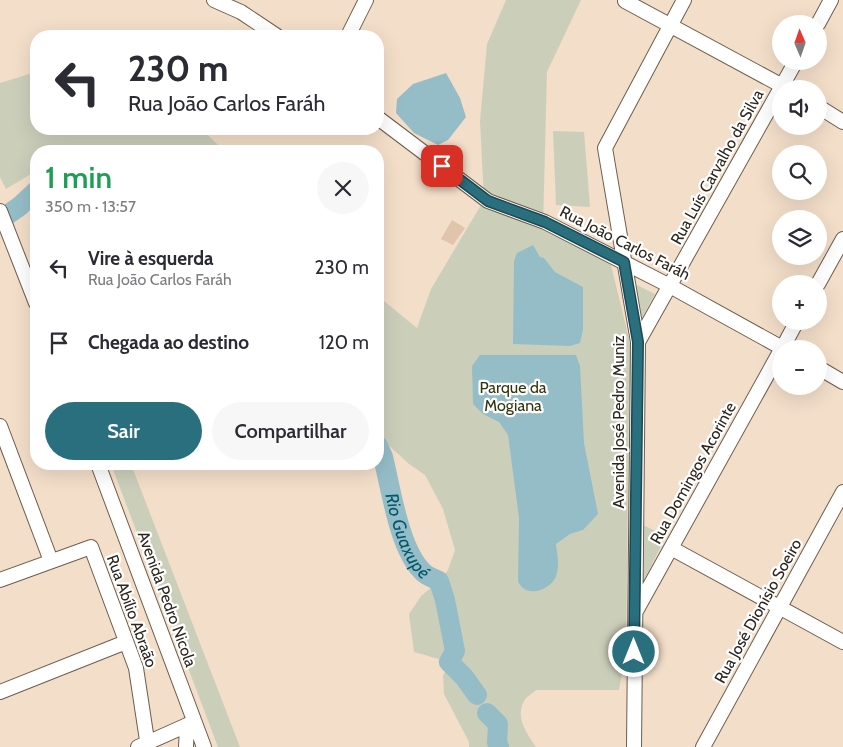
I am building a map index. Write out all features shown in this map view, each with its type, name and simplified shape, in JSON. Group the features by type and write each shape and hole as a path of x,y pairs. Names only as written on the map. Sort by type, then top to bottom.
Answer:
{"street":[{"path":"214,0 241,12 268,30"},
{"path":"351,30 366,0"},
{"name":"Avenida José Pedro Muniz","path":"634,747 638,342 605,148 684,0"},
{"path":"823,15 831,0"},
{"path":"625,1 773,80"},
{"name":"Rua Luís Carvalho da Silva","path":"638,342 772,111"},
{"path":"827,112 843,122"},
{"name":"Rua João Carlos Faráh","path":"384,123 488,201 545,222 670,286 772,343"},
{"path":"0,211 30,288"},
{"path":"823,275 843,238"},
{"name":"Rua Domingos Acorinte","path":"634,613 772,367"},
{"path":"827,373 843,382"},
{"path":"0,426 51,562 0,580"},
{"name":"Avenida Pedro Nicola","path":"100,470 190,723 204,747"},
{"name":"Rua José Dionísio Soeiro","path":"704,747 843,492"},
{"name":"Rua Abílio Abraão","path":"51,562 91,547 136,668 144,746"},
{"path":"671,548 843,642"},
{"path":"0,692 126,642"},
{"path":"144,746 190,723"},
{"path":"186,747 190,723"}],"green space":[{"name":"Parque da Mogiana","path":"506,0 581,0 547,72 543,227 611,265 631,347 626,651 619,690 536,690 524,701 521,720 536,747 469,747 469,742 444,694 443,676 449,662 414,652 409,614 421,596 439,581 448,570 455,550 443,509 425,475 409,464 384,441 384,301 417,328 431,289 484,200 480,121 487,44"},
{"path":"30,74 30,135 208,135 218,145 30,145 30,175 6,189 0,177 0,83"},
{"path":"553,131 584,132 590,207 556,205"},
{"path":"633,283 655,294 640,321"},
{"path":"113,470 133,470 240,747 218,747"},
{"path":"643,525 666,536 640,588"}],"water":[{"path":"446,73 460,98 466,117 448,140 438,145 414,133 396,113 397,99 413,84"},
{"path":"533,245 540,257 544,258 555,272 583,287 583,330 580,343 570,346 513,344 514,261 517,253"},
{"path":"480,355 576,355 580,366 584,443 598,514 583,530 570,534 556,544 558,564 556,576 551,584 542,590 527,590 518,581 519,518 508,435 499,422 483,414 473,404 472,366"}],"building":[{"path":"452,220 465,228 453,245 441,239"}],"waterway":[{"name":"Rio Guaxupé","path":"0,220 30,197"},
{"name":"Rio Guaxupé","path":"384,461 397,517 407,548 414,561 424,573 439,581 445,600 455,651 449,662 464,677 477,695"},
{"name":"Rio Guaxupé","path":"487,713 498,724 497,742 499,747"}],"route":[{"path":"442,166 488,201 545,222 624,262 638,342 634,652"}]}
